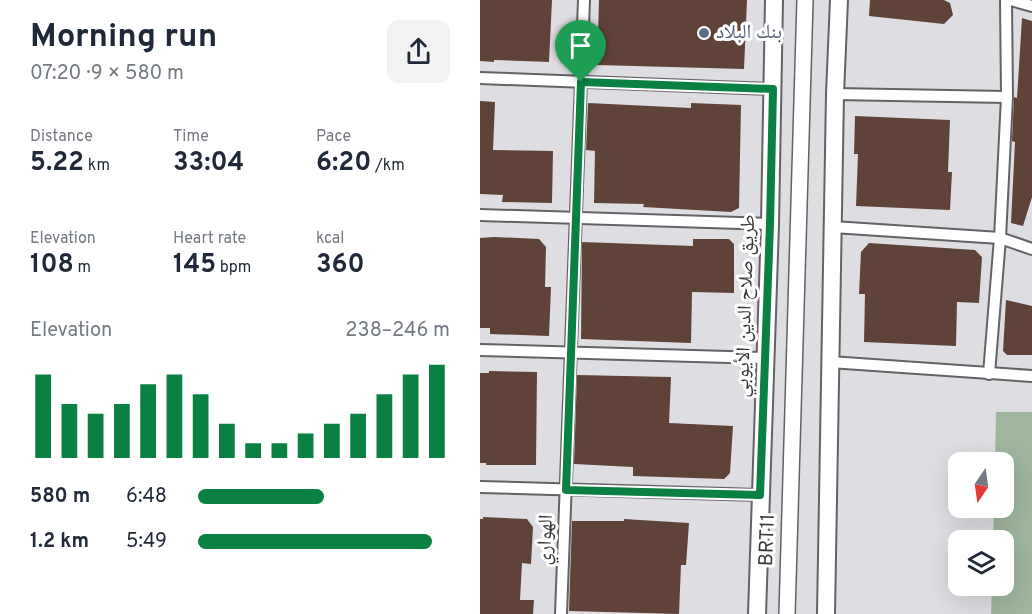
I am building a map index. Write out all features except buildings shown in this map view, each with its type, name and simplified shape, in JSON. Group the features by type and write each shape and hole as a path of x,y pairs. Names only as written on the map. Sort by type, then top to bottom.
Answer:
{"main road":[{"name":"طريق صلاح الدين الأيوبي","path":"757,614 770,224 774,0"},
{"name":"BRT11","path":"787,614 805,0"},
{"path":"826,614 839,0"}],"street":[{"name":"الهواري","path":"561,614 584,0"},
{"path":"989,374 1000,238 1007,97 1008,0 1032,6"},
{"path":"480,78 773,89"},
{"path":"836,94 1007,97"},
{"path":"480,215 770,224"},
{"path":"833,227 1000,238 1032,249"},
{"path":"480,350 766,358"},
{"path":"830,362 1032,376"},
{"path":"480,487 760,495"}],"green space":[{"path":"996,412 1032,412 1032,614 991,614 992,596 1014,596 1014,530 993,530 994,518 1014,518 1014,452 995,452"}],"place":[{"name":"بنك البلاد","path":"704,33"}],"route":[{"path":"581,82 773,89 760,495 566,490 581,82"}]}
